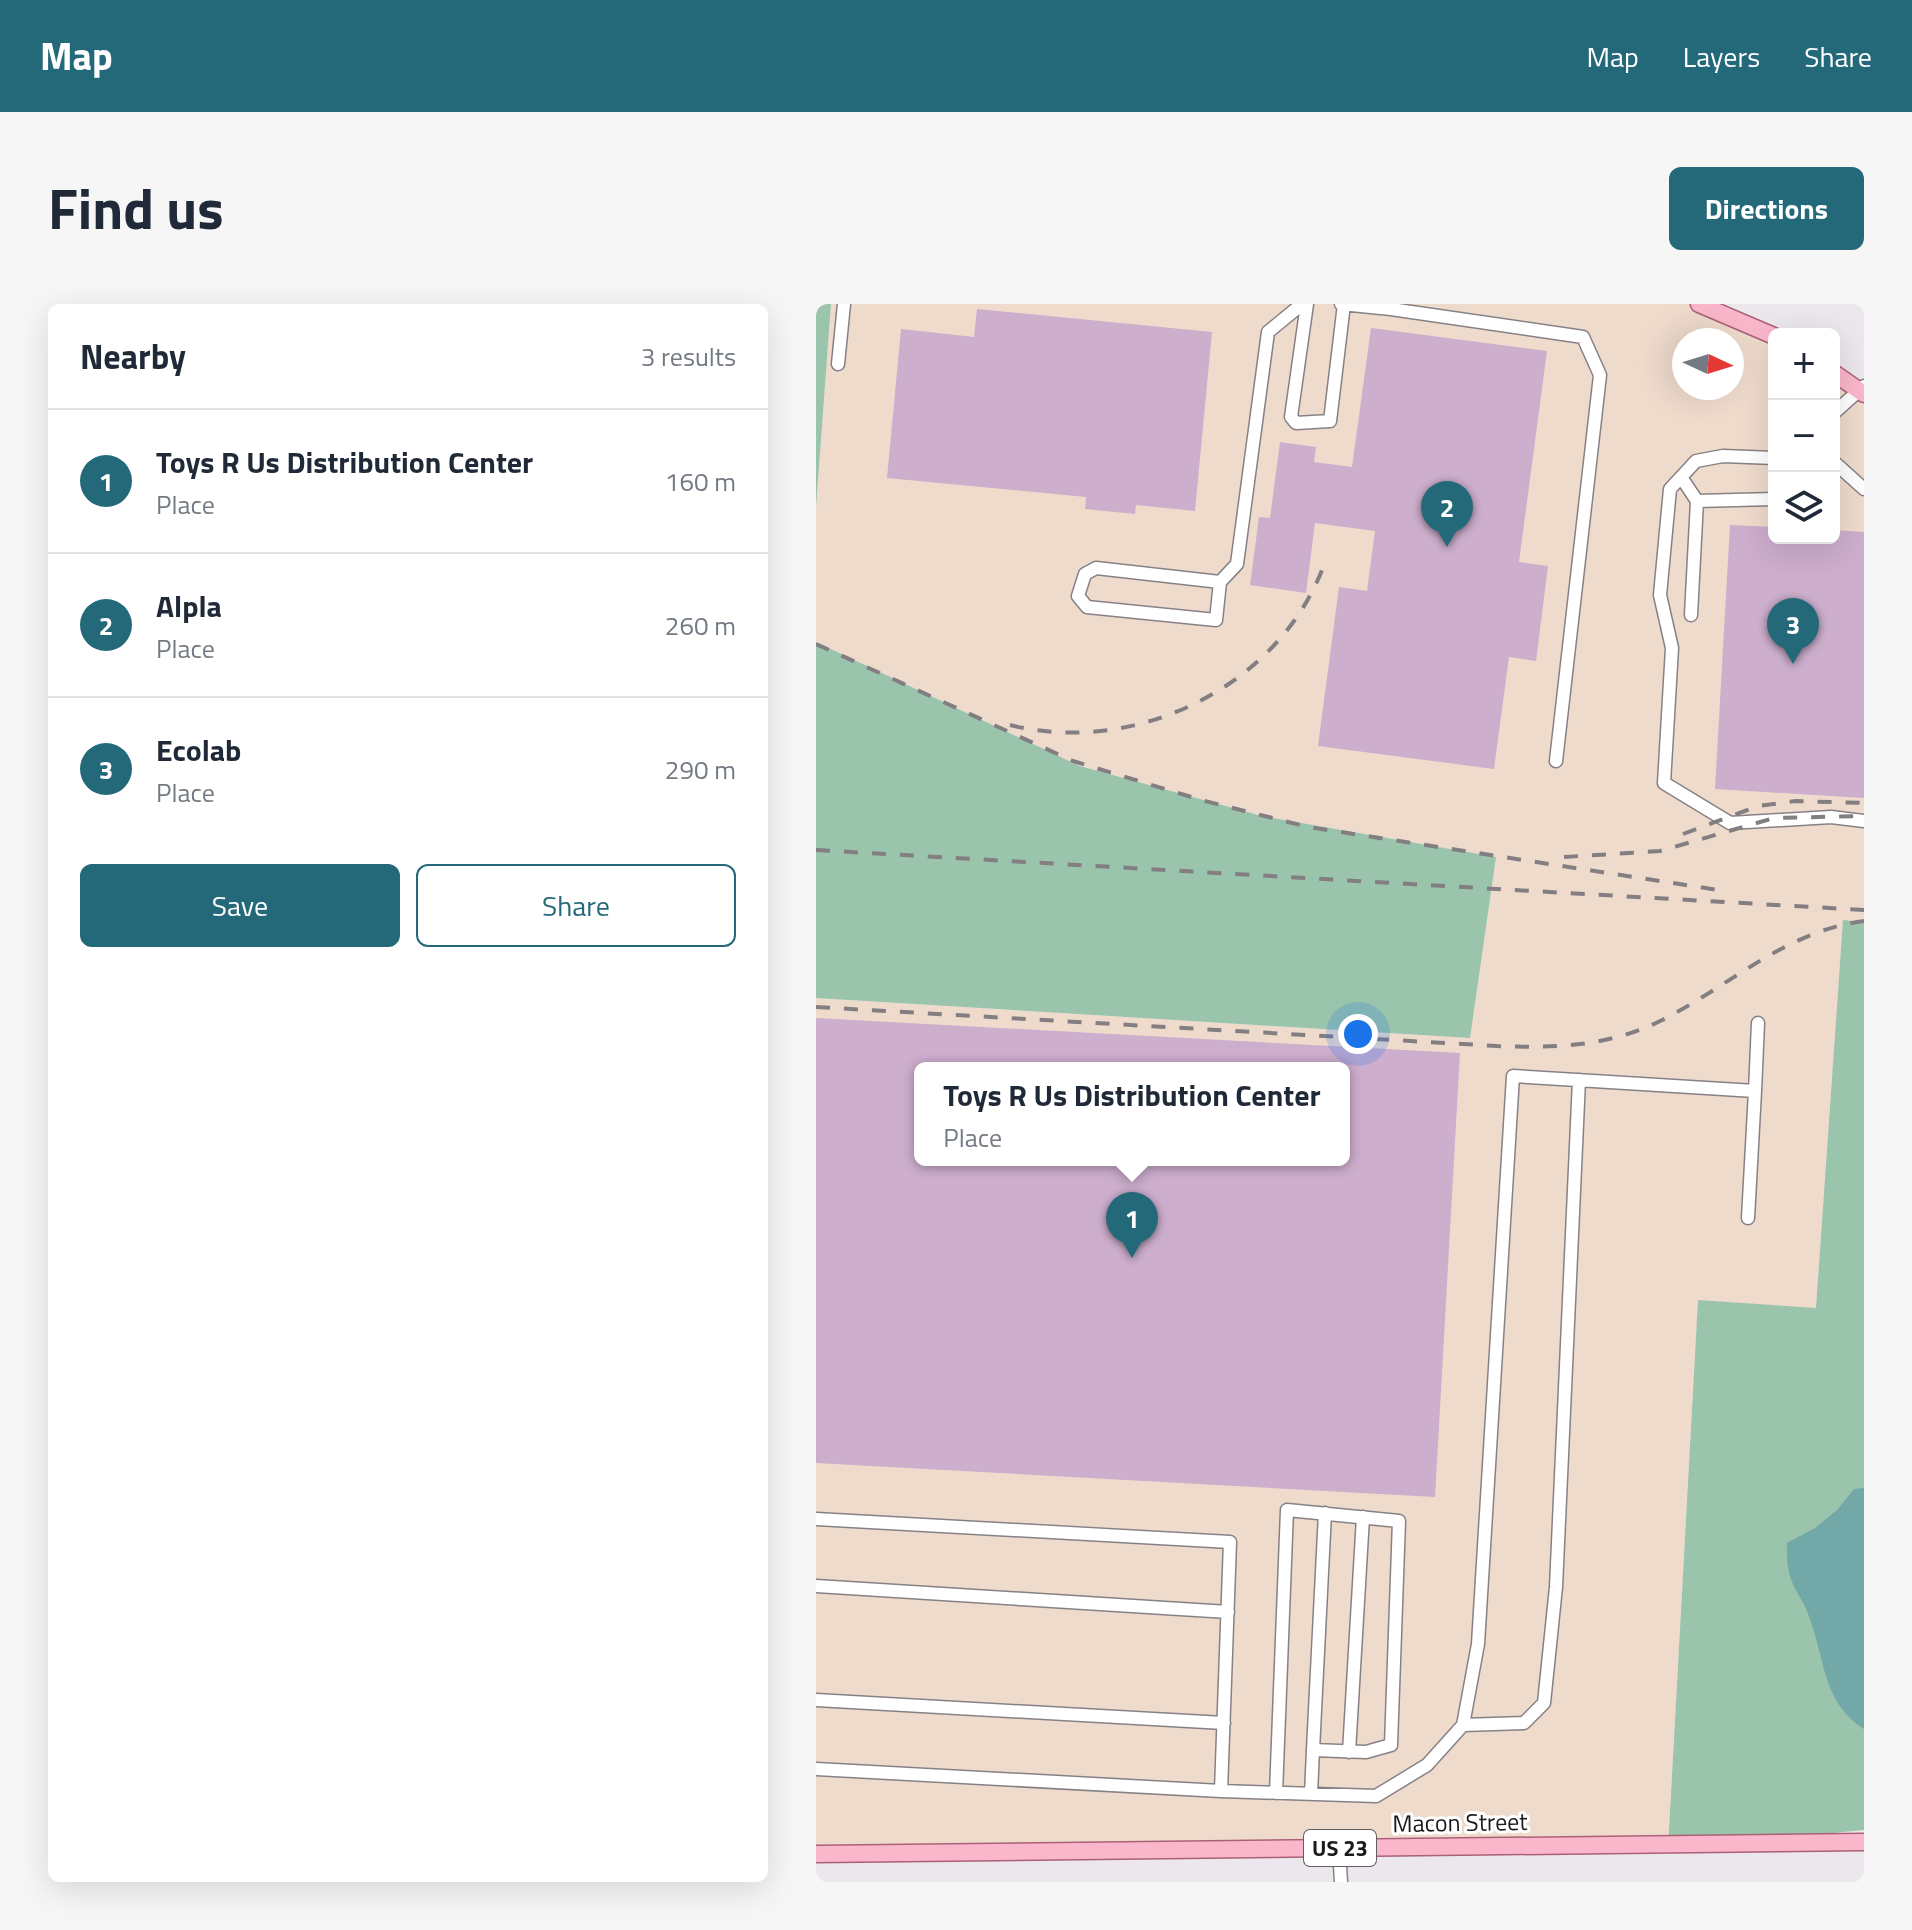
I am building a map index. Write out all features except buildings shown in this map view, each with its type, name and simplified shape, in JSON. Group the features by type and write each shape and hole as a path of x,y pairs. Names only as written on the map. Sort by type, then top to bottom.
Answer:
{"main road":[{"path":"1699,304 1768,333"},
{"path":"1840,377 1863,390"},
{"name":"Macon Street","path":"816,1854 1864,1842"}],"lane":[{"path":"838,364 844,304"},
{"path":"1304,304 1291,417 1296,423 1320,424 1330,421 1343,304 1391,307 1583,337 1600,375 1556,761"},
{"path":"1220,582 1096,568 1085,574 1078,596 1087,607 1216,620 1220,582 1237,564 1268,332 1304,304"},
{"path":"1840,408 1863,390"},
{"path":"1768,458 1723,456 1696,461 1670,489 1660,595 1672,648 1664,783 1730,823 1831,817 1864,821"},
{"path":"1840,467 1864,489"},
{"path":"1681,477 1697,501 1691,615"},
{"path":"1697,501 1768,499"},
{"path":"1748,1218 1758,1023"},
{"path":"816,1769 1221,1791 1376,1796 1427,1765 1463,1725 1478,1644 1513,1076 1755,1091"},
{"path":"1463,1725 1524,1723 1544,1703 1556,1587 1579,1080"},
{"path":"1276,1793 1287,1510 1399,1521 1391,1745 1366,1752 1313,1750"},
{"path":"1311,1794 1325,1513"},
{"path":"1349,1752 1363,1517"},
{"path":"816,1519 1230,1542 1221,1791"},
{"path":"816,1586 1228,1612"},
{"path":"816,1700 1224,1723"},
{"path":"1339,1848 1341,1882"}],"shaded area":[{"path":"831,304 1711,304 1768,331 1768,544 1840,544 1840,374 1864,396 1864,922 1843,920 1816,1309 1698,1300 1668,1849 816,1853 816,998 1469,1038 1496,857 1262,816 1080,766 816,642 816,507"}],"green space":[{"path":"816,304 831,304 816,507"},
{"path":"816,642 1080,766 1262,816 1496,857 1470,1038 816,998"},
{"path":"1843,920 1864,922 1864,1830 1668,1849 1698,1300 1816,1308"}],"water":[{"path":"1864,1488 1864,1729 1841,1708 1828,1683 1808,1613 1791,1579 1787,1543 1815,1528 1837,1510 1854,1489"}],"railway":[{"path":"1010,725 1057,732 1104,731 1150,721 1194,704 1235,680 1271,649 1300,612 1322,570"},
{"path":"816,644 1073,761 1201,800 1308,827 1725,891"},
{"path":"1683,834 1758,806 1796,801 1864,803"},
{"path":"1564,857 1660,851 1774,818 1864,816"},
{"path":"816,850 1864,910"},
{"path":"816,1007 1497,1046 1559,1046 1619,1037 1658,1022 1782,948 1835,927 1864,921"}],"place":[{"name":"Alpla","path":"1447,547"},
{"name":"Ecolab","path":"1793,664"},
{"name":"Toys R Us Distribution Center","path":"1132,1258"}]}
